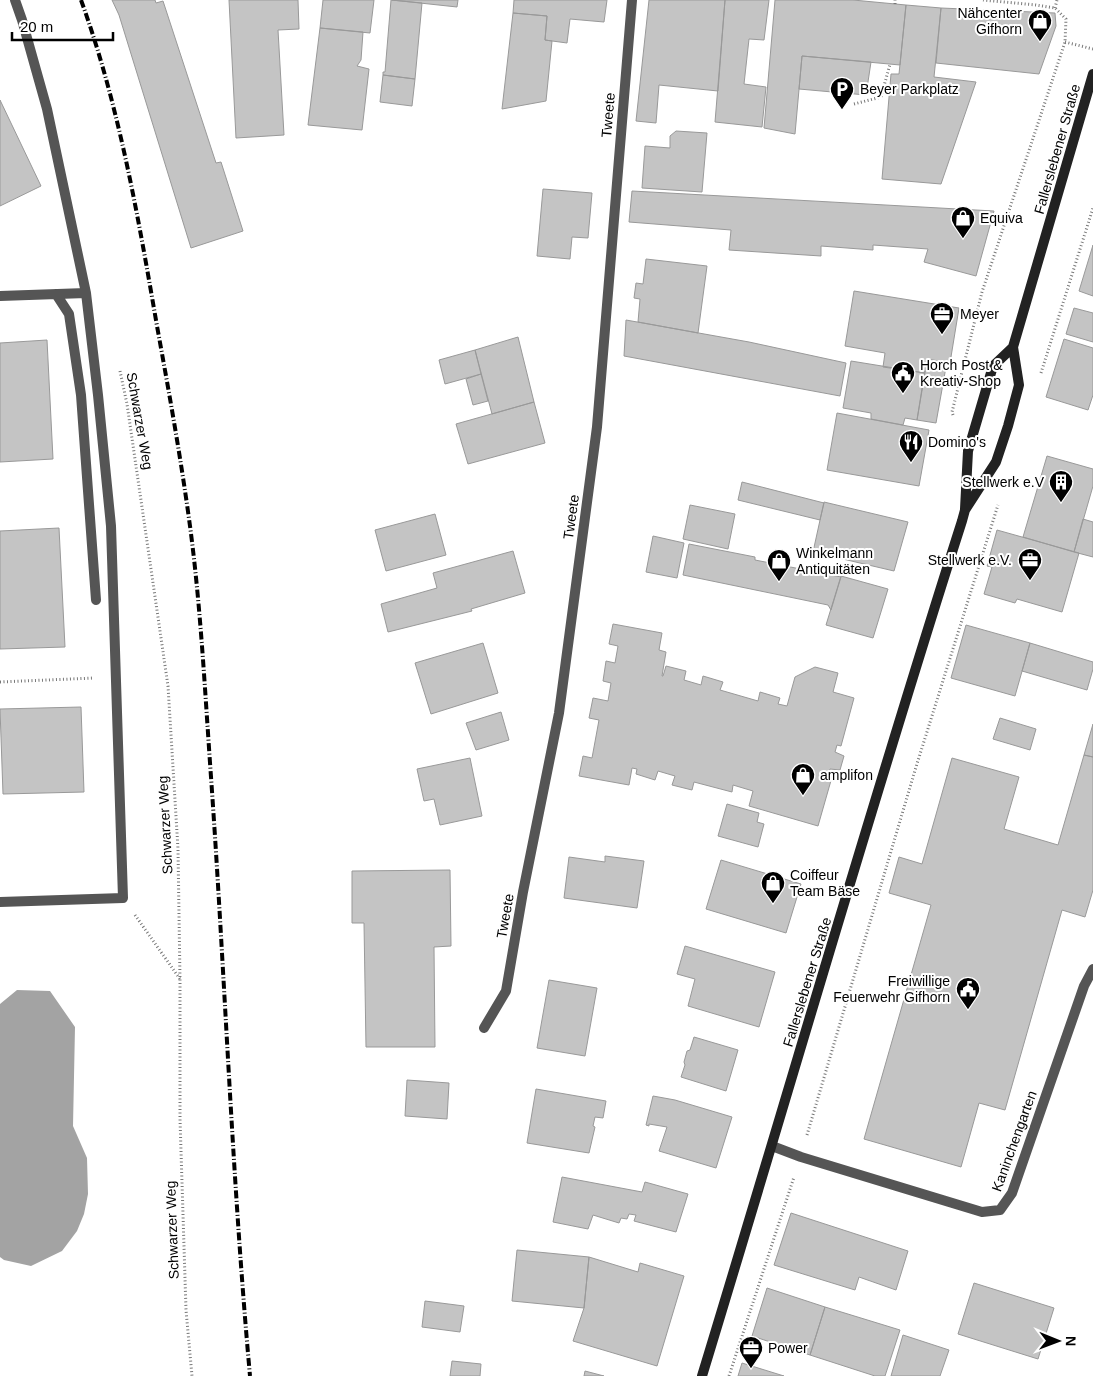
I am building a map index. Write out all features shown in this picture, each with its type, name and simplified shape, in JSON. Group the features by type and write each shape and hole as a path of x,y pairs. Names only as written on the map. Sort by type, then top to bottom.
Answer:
{"street":[{"path":"0,902 123,898 110,526 86,293 47,109 15,0"},
{"name":"Tweete","path":"484,1028 506,991 523,892 559,713 597,426 632,0"},
{"name":"Fallerslebener Straße","path":"702,1376 910,682 966,510 996,462 1008,426 1019,385 1012,347 1093,74"},
{"path":"0,296 86,293"},
{"path":"56,294 70,314 80,395 96,600"},
{"name":"Fallerslebener Straße","path":"966,510 968,451 993,366 1012,347"},
{"name":"Kaninchengarten","path":"772,1146 801,1157 982,1212 1000,1210 1012,1193 1084,986 1093,969"}],"path":[{"path":"954,422 952,412 982,292 1065,42 1066,19 1055,8 983,0"},
{"path":"1055,8 1057,0"},
{"path":"1065,42 1093,49"},
{"path":"854,104 881,96 890,64"},
{"path":"1040,374 1093,208"},
{"name":"Schwarzer Weg","path":"119,366 127,404 168,686 178,849 180,1118 186,1310 192,1376"},
{"path":"729,1376 801,1157 913,777 1000,499"},
{"path":"0,682 98,678"},
{"path":"123,898 180,980"}],"shaded area":[{"path":"17,990 50,991 75,1027 73,1126 87,1158 88,1194 84,1214 77,1231 62,1251 31,1266 4,1260 0,1257 0,1004"}],"building":[{"path":"112,0 155,0 156,3 163,1 216,163 221,162 243,231 191,248 119,15"},
{"path":"229,0 298,0 299,29 278,30 284,135 236,138"},
{"path":"323,0 374,0 370,33 320,28"},
{"path":"391,0 422,3 415,79 383,75 383,72 385,72"},
{"path":"392,0 458,0 457,7"},
{"path":"514,0 607,0 604,22 570,19 567,43 545,40 547,16 513,13"},
{"path":"649,0 725,0 718,91 659,85 656,123 636,121"},
{"path":"725,0 769,0 764,40 749,39 744,84 766,87 762,127 715,122"},
{"path":"775,0 853,0 906,5 900,65 802,56 795,134 764,128"},
{"path":"906,5 941,8 934,77 976,82 941,184 882,179 891,74 899,74"},
{"path":"941,8 1055,13 1056,26 1039,74 936,63"},
{"path":"513,13 547,16 545,40 552,41 546,101 502,109"},
{"path":"320,28 363,32 361,60 357,66 369,69 362,130 308,125"},
{"path":"802,56 871,62 866,95 799,89"},
{"path":"383,75 415,79 412,106 380,102"},
{"path":"0,100 41,186 0,206"},
{"path":"676,131 707,133 702,192 642,188 645,146 670,148 670,136"},
{"path":"543,189 592,193 588,238 572,237 570,259 537,256"},
{"path":"632,191 994,211 976,276 924,262 928,249 873,245 873,250 821,246 821,256 729,250 731,230 629,222"},
{"path":"1093,245 1093,296 1079,291"},
{"path":"646,259 707,266 698,333 638,322 640,299 634,298 636,283 643,284"},
{"path":"854,291 959,308 950,363 927,359 925,373 883,367 885,353 845,346"},
{"path":"1074,308 1093,313 1093,342 1066,334"},
{"path":"626,320 749,342 846,363 840,396 624,356"},
{"path":"518,337 534,402 492,414 475,350"},
{"path":"1064,339 1093,348 1093,395 1088,410 1046,397"},
{"path":"47,340 53,459 0,462 0,343"},
{"path":"475,350 481,374 445,384 439,360"},
{"path":"851,361 925,373 917,420 905,418 903,425 871,419 871,413 843,408"},
{"path":"926,363 946,367 936,423 917,420"},
{"path":"481,374 488,401 473,405 466,379"},
{"path":"534,402 545,443 468,464 456,424"},
{"path":"837,413 929,430 919,486 827,470"},
{"name":"Stellwerk e.V","path":"1047,456 1093,469 1093,486 1074,552 1023,537"},
{"path":"742,482 824,503 820,520 738,500"},
{"path":"824,502 908,522 894,571 813,552"},
{"path":"690,505 735,514 728,549 683,539"},
{"path":"435,514 446,555 386,571 375,530"},
{"path":"1083,519 1093,522 1093,557 1074,552"},
{"path":"59,528 65,647 0,649 0,531"},
{"name":"Stellwerk e.V.","path":"997,530 1079,553 1062,612 1017,599 1015,603 984,594 992,567 987,566"},
{"path":"653,536 684,543 677,578 646,572"},
{"path":"689,544 755,557 755,560 841,577 831,610 828,605 683,575"},
{"path":"513,551 525,593 471,609 472,611 388,632 381,604 437,588 433,573"},
{"path":"841,576 888,589 873,638 826,625"},
{"path":"613,624 662,633 659,650 666,652 662,676 666,666 686,671 684,680 701,685 703,676 723,682 720,690 758,701 760,692 780,698 778,704 787,706 795,677 815,667 838,673 833,692 854,698 841,746 837,745 835,752 844,756 840,770 830,769 828,776 832,777 818,826 749,806 753,791 733,785 732,792 694,782 692,790 672,785 675,776 658,771 655,780 636,774 637,769 632,768 629,785 579,776 583,756 592,758 599,720 589,718 593,698 608,701 611,683 603,681 606,661 615,663 618,646 609,644"},
{"path":"966,625 1030,643 1015,696 951,678"},
{"path":"483,643 498,693 431,714 415,663"},
{"path":"1030,643 1093,662 1087,690 1022,671"},
{"path":"81,707 84,792 3,794 0,709"},
{"path":"501,712 509,740 476,750 466,723"},
{"path":"1000,718 1036,729 1030,750 993,739"},
{"path":"1093,724 1093,757 1084,755"},
{"name":"Freiwillige Feuerwehr Gifhorn","path":"1084,755 1093,757 1093,890 1085,917 1062,910 1005,1110 979,1103 961,1167 864,1139 931,905 889,893 899,857 922,864 952,758 1019,777 1004,829 1058,845"},
{"path":"470,758 482,816 440,825 434,799 424,801 417,769"},
{"path":"727,804 759,813 757,822 764,824 758,847 718,836"},
{"path":"605,856 644,861 637,908 564,898 569,857 605,862"},
{"path":"721,860 801,884 786,933 706,909"},
{"path":"450,870 451,946 434,947 435,1047 366,1047 364,923 352,923 352,871"},
{"path":"685,946 775,972 759,1027 688,1006 695,979 677,974"},
{"path":"549,980 597,988 585,1056 537,1048"},
{"path":"694,1037 738,1050 726,1091 681,1077 687,1051 690,1050"},
{"path":"407,1080 449,1083 447,1119 405,1116"},
{"path":"536,1089 606,1101 603,1118 595,1117 593,1126 595,1127 589,1153 527,1143"},
{"path":"653,1096 675,1100 732,1117 716,1168 659,1151 667,1127 646,1125"},
{"path":"562,1177 642,1192 645,1182 688,1194 676,1232 634,1221 636,1215 629,1214 627,1219 621,1218 619,1223 593,1215 588,1229 553,1222"},
{"path":"791,1213 908,1251 896,1290 859,1277 855,1290 774,1265"},
{"path":"517,1250 589,1257 584,1308 512,1301"},
{"path":"589,1257 638,1272 640,1263 684,1276 657,1366 573,1341 584,1308"},
{"path":"974,1283 1054,1308 1038,1359 958,1334"},
{"path":"767,1288 825,1307 810,1355 752,1336"},
{"path":"425,1301 464,1306 460,1332 422,1327"},
{"path":"825,1307 900,1330 885,1376 875,1376 810,1355"},
{"path":"903,1335 949,1350 940,1376 891,1376"},
{"path":"452,1361 481,1364 480,1376 450,1376"},
{"name":"Power","path":"742,1363 784,1376 738,1376"},
{"path":"585,1371 604,1376 584,1376"}],"railway":[{"path":"81,0 106,80 126,161 170,401 190,526 205,683 238,1226 250,1376"}],"place":[{"name":"Nähcenter Gifhorn","path":"1040,42"},
{"name":"Beyer Parkplatz","path":"842,110"},
{"name":"Equiva","path":"963,239"},
{"name":"Meyer","path":"942,335"},
{"name":"Horch Post & Kreativ-Shop","path":"903,394"},
{"name":"Domino's","path":"911,463"},
{"name":"Stellwerk e.V","path":"1061,503"},
{"name":"Stellwerk e.V.","path":"1030,581"},
{"name":"Winkelmann Antiquitäten","path":"779,582"},
{"name":"amplifon","path":"803,796"},
{"name":"Coiffeur Team Bäse","path":"773,904"},
{"name":"Freiwillige Feuerwehr Gifhorn","path":"968,1010"},
{"name":"Power","path":"751,1369"}]}
